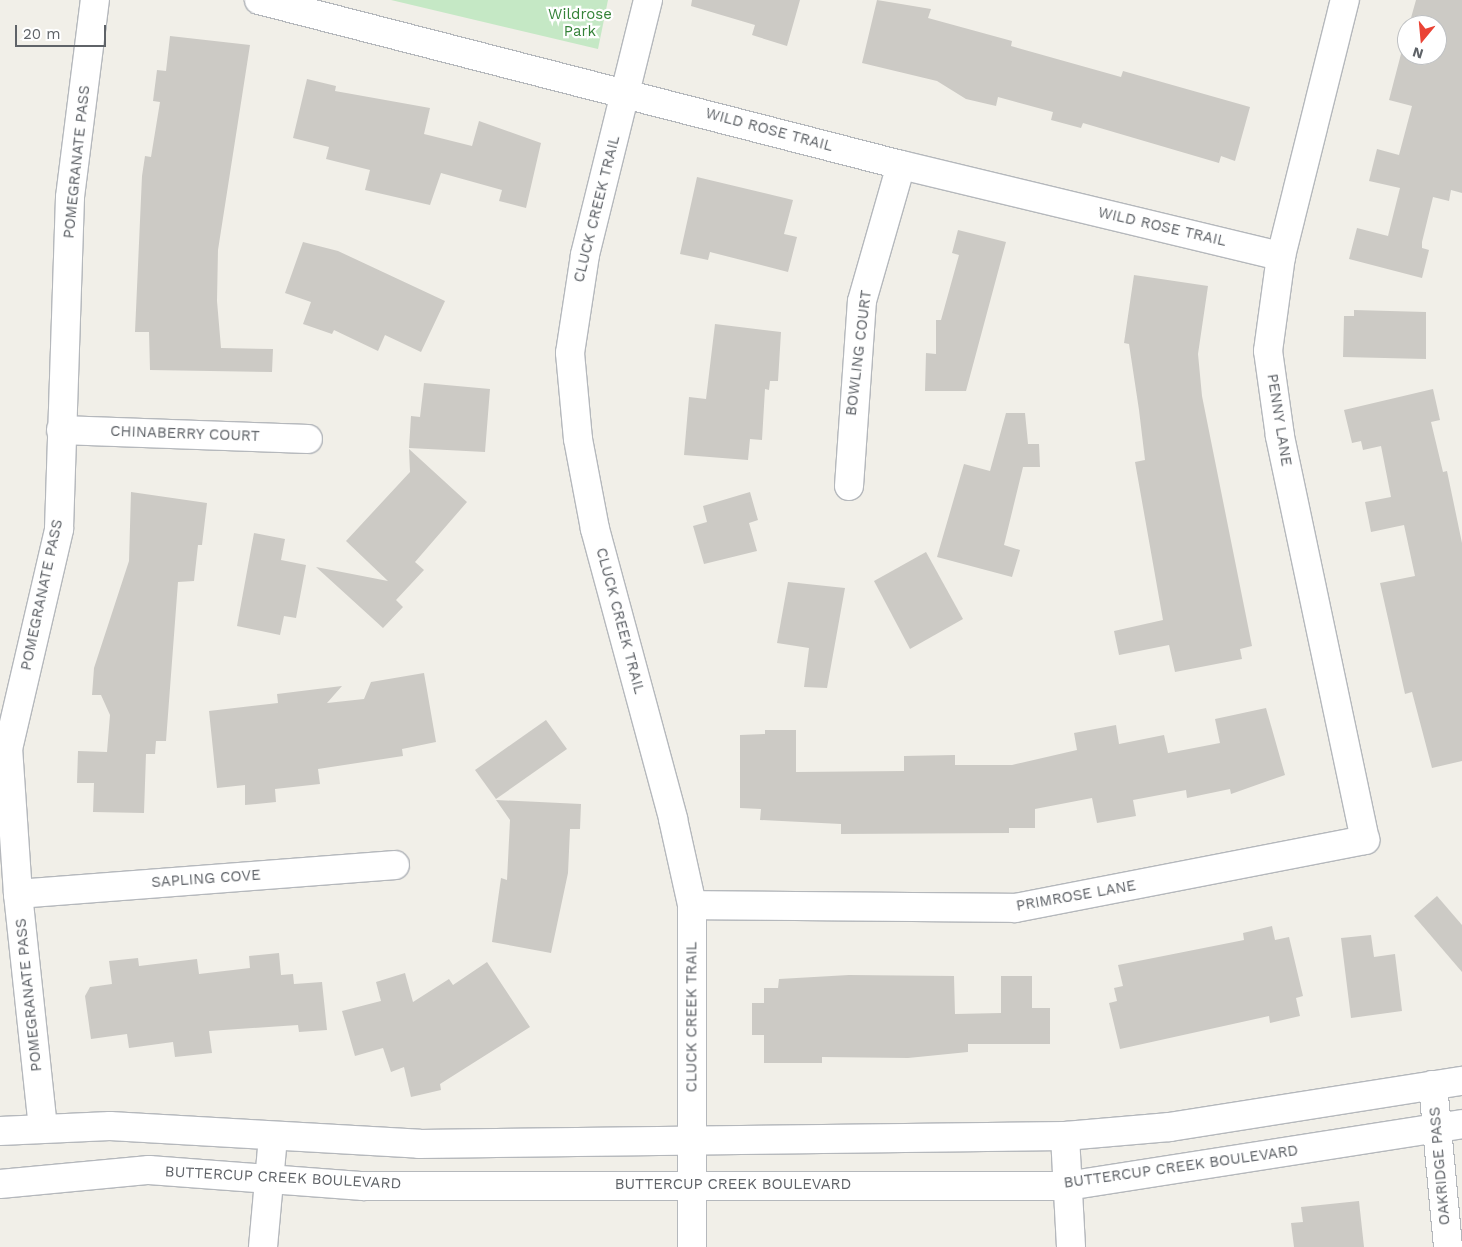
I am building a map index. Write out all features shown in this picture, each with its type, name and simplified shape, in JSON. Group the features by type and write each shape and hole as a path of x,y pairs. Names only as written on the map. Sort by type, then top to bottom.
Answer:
{"street":[{"name":"POMEGRANATE PASS","path":"43,1128 18,894 8,749 60,529 61,430 70,197 95,0"},
{"name":"WILD ROSE TRAIL","path":"259,0 627,92 901,165 1280,256"},
{"name":"CLUCK CREEK TRAIL","path":"648,0 575,304 571,363 578,439 595,529 673,819 692,905 692,1247"},
{"name":"PENNY LANE","path":"1345,0 1280,256 1268,351 1280,436 1365,840"},
{"name":"BOWLING COURT","path":"848,486 862,301 901,165"},
{"name":"CHINABERRY COURT","path":"61,430 308,439"},
{"name":"PRIMROSE LANE","path":"692,905 1015,908 1365,840"},
{"name":"SAPLING COVE","path":"18,894 395,865"},
{"path":"0,1131 43,1128 198,1129 273,1137 419,1144 1065,1136 1170,1127 1462,1081"},
{"name":"OAKRIDGE PASS","path":"1432,1085 1450,1126 1448,1247"},
{"name":"BUTTERCUP CREEK BOULEVARD","path":"0,1184 149,1170 363,1186 1067,1186 1450,1126"},
{"path":"1065,1136 1071,1247"},
{"path":"263,1247 273,1137"}],"green space":[{"name":"Wildrose Park","path":"391,0 608,0 598,49"}],"building":[{"path":"692,0 800,0 787,46 752,35 755,25 691,6"},
{"path":"877,0 931,9 928,18 1012,41 1011,46 1121,77 1123,71 1250,107 1235,161 1221,156 1219,163 1083,123 1081,128 1051,120 1053,112 998,97 996,106 966,99 937,81 862,63"},
{"path":"1416,0 1462,0 1462,193 1451,190 1449,201 1433,197 1422,242 1422,248 1429,250 1422,278 1349,259 1357,228 1388,236 1400,188 1369,181 1377,149 1399,155 1412,106 1389,100 1398,65 1447,65 1447,15 1412,15"},
{"path":"170,36 250,45 218,250 217,301 221,348 273,349 272,372 150,370 149,332 135,332 142,176 145,156 151,157 160,102 153,101 157,70 166,71"},
{"path":"307,79 336,86 335,91 430,108 424,134 472,146 479,121 541,143 526,208 499,201 502,190 441,173 430,205 365,190 370,170 326,159 329,147 293,138"},
{"path":"697,177 793,200 784,234 797,237 788,272 710,252 708,260 680,254"},
{"path":"958,230 1006,242 966,391 925,391 926,353 936,354 936,320 941,320 959,255 952,253"},
{"path":"303,242 338,251 445,301 421,352 385,335 378,351 334,330 332,334 303,324 311,302 285,293"},
{"path":"1134,275 1208,286 1198,354 1202,396 1252,646 1240,649 1242,659 1175,672 1169,645 1119,655 1114,631 1163,620 1135,462 1145,460 1129,344 1124,343"},
{"path":"1354,310 1426,312 1426,359 1343,357 1344,316 1354,316"},
{"path":"715,324 781,332 778,381 770,381 769,390 765,389 762,440 750,439 748,460 684,455 689,397 706,399"},
{"path":"424,383 490,389 485,452 409,448 411,416 420,417"},
{"path":"1433,389 1440,420 1431,422 1443,472 1447,471 1462,543 1462,761 1432,768 1412,692 1405,694 1380,583 1415,576 1404,525 1371,532 1365,502 1391,497 1381,446 1363,450 1361,441 1352,443 1344,410"},
{"path":"1006,413 1025,413 1028,444 1039,444 1040,467 1023,467 1004,545 1020,550 1012,577 937,557 964,464 990,471"},
{"path":"409,449 467,502 415,562 424,570 396,600 403,607 383,628 316,567 388,581 346,541 410,472"},
{"path":"131,492 207,503 202,545 198,545 194,581 178,582 166,741 156,741 155,754 146,754 144,813 93,812 94,783 77,783 78,751 107,752 110,715 101,695 92,695 94,668 129,561"},
{"path":"750,492 758,520 749,523 757,551 704,564 693,526 707,522 703,506"},
{"path":"254,533 285,539 281,560 306,565 296,618 284,616 280,635 237,626"},
{"path":"926,552 963,619 910,649 874,581"},
{"path":"788,582 845,588 827,688 804,687 809,648 777,643"},
{"path":"424,673 436,742 402,749 403,756 318,769 320,784 275,789 276,802 245,805 245,785 217,788 209,711 278,703 277,694 342,686 327,703 364,699 371,682"},
{"path":"1266,708 1285,775 1231,794 1230,789 1187,798 1186,790 1133,800 1136,816 1097,823 1092,798 1035,809 1035,828 1009,828 1009,833 841,834 841,824 760,820 761,809 740,808 740,735 765,734 765,730 796,730 796,772 904,771 904,756 955,755 955,765 1012,765 1077,750 1074,733 1116,725 1119,744 1164,735 1168,753 1220,743 1215,719"},
{"path":"546,720 567,749 496,799 475,770"},
{"path":"496,800 581,804 580,829 570,829 568,873 551,953 492,942 501,878 507,880 510,820"},
{"path":"1437,896 1462,925 1462,972 1414,916"},
{"path":"1272,926 1275,940 1289,937 1303,996 1296,998 1300,1016 1270,1023 1269,1016 1120,1049 1109,1003 1117,1001 1114,988 1123,986 1118,965 1244,940 1243,933"},
{"path":"1371,935 1374,957 1395,954 1402,1011 1351,1018 1341,938"},
{"path":"279,953 281,975 293,974 294,984 322,982 327,1030 299,1032 298,1025 209,1031 212,1053 175,1057 173,1042 129,1048 127,1034 91,1039 85,996 90,987 112,984 109,961 138,958 139,966 197,959 199,974 250,968 249,956"},
{"path":"487,962 530,1027 440,1084 441,1090 411,1097 404,1067 391,1072 383,1048 355,1056 342,1011 381,1001 376,982 405,973 413,1002 449,979 453,985"},
{"path":"849,975 954,976 955,1014 1001,1013 1001,976 1032,976 1032,1008 1050,1008 1050,1044 968,1044 968,1052 908,1058 822,1057 822,1063 764,1063 764,1035 752,1035 752,1003 764,1003 764,988 778,988 779,979"},
{"path":"1359,1201 1364,1247 1294,1247 1291,1223 1303,1222 1301,1207"}]}
